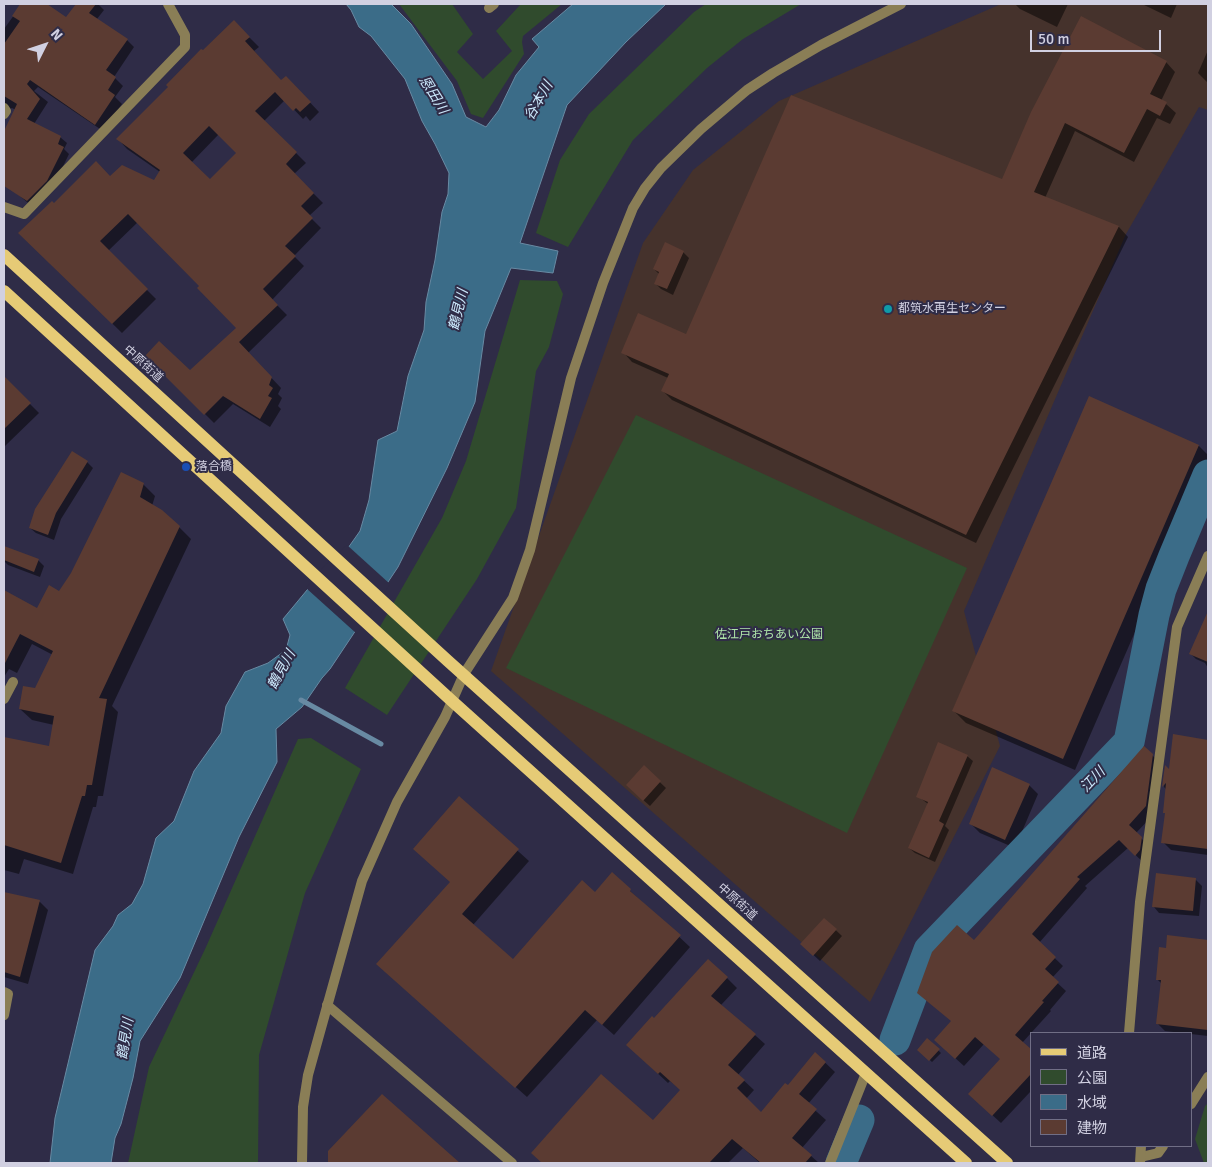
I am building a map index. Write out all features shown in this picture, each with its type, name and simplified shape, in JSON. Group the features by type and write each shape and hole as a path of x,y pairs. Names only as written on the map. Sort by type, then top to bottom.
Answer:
{"main road":[{"name":"中原街道","path":"4,255 448,661 1007,1163"},
{"path":"4,291 248,512 435,686 966,1163"}],"street":[{"path":"4,207 24,214 185,47 185,35 168,4"},
{"path":"302,1163 303,1107 308,1075 362,882 397,802 445,717 464,674 513,598 530,550 571,378 603,283 633,208 660,168 747,90 772,73 821,45 901,4"},
{"path":"4,108 6,110 4,114"},
{"path":"1130,1032 1140,902 1176,627 1208,556"},
{"path":"4,992 8,994 4,1015"},
{"path":"327,1005 512,1163"},
{"path":"830,1163 866,1073"},
{"path":"1192,1102 1208,1078"},
{"path":"1141,1147 1140,1160 1158,1153 1162,1147"}],"shaded area":[{"path":"1001,4 1208,4 1208,110 1199,107 1126,234 964,611 1000,746 870,1002 491,671 643,243 693,170 779,101"}],"green space":[{"path":"399,4 452,4 473,34 457,52 483,79 512,51 496,31 521,4 562,4 523,36 524,54 483,118 471,114 457,81"},
{"path":"706,4 801,4 743,39 707,68 633,140 568,247 536,233 560,160 589,114 694,12"},
{"path":"520,280 557,281 563,294 549,347 536,371 516,508 477,579 387,715 345,688 442,518 466,461"},
{"name":"佐江戸おちあい公園","path":"636,415 967,568 847,833 506,668"},
{"path":"311,738 361,769 305,893 259,1055 258,1163 128,1163 149,1067 206,947 298,739"},
{"path":"1208,1103 1208,1163 1204,1163 1195,1139 1205,1106"}],"water":[{"path":"346,4 391,4 411,24 452,84 466,117 486,127 499,110 516,75 539,47 532,39 573,4 666,4 626,42 567,105 520,243 558,251 553,273 511,268 485,331 475,402 447,468 398,567 330,669 302,707 276,729 277,762 239,837 180,978 140,1041 133,1078 121,1124 115,1138 111,1163 50,1163 55,1118 95,950 113,926 118,915 132,904 143,884 156,838 174,821 194,771 221,733 226,706 245,672 268,663 286,650 290,635 283,619 327,566 348,548 360,531 369,500 378,440 397,431 408,376 424,330 426,302 435,260 442,212 448,194 449,173 422,121 405,79 371,36 359,27"}],"pier":[{"path":"347,545 390,584 357,634 306,588 326,564"}],"building":[{"path":"20,4 47,4 66,17 76,4 96,4 89,13 128,39 106,70 116,77 108,90 115,95 95,125 30,80 27,84 40,99 27,119 61,136 58,144 64,147 47,181 27,201 4,186 4,131 17,104 4,96 4,44 20,21 12,16"},
{"name":"都筑水再生センター","path":"1081,16 1167,61 1150,94 1167,102 1160,116 1147,109 1124,153 1065,123 1034,192 1119,226 966,535 661,391 669,374 621,353 638,313 686,334 791,95 1002,179 1031,112"},
{"path":"234,20 250,37 245,41 281,80 286,76 311,102 300,112 296,108 293,111 275,92 255,111 297,152 286,164 314,193 301,206 313,218 285,246 296,256 263,289 278,305 239,342 272,377 269,385 273,388 268,396 272,398 260,419 223,396 204,415 145,356 159,341 190,370 236,328 197,288 199,286 128,214 100,241 148,289 112,324 18,233 52,201 54,203 96,161 110,176 122,165 154,180 160,170 116,139 168,87 166,85 201,49 203,50","holes":["209,126 236,153 210,179 183,153"]},
{"path":"665,242 684,251 667,289 654,284 659,272 653,269"},
{"path":"4,376 31,403 4,429"},
{"path":"1089,396 1199,445 1063,759 952,711"},
{"path":"72,451 88,461 56,513 48,535 29,528 35,509"},
{"path":"121,472 144,483 140,497 162,510 180,526 99,698 107,699 92,785 87,785 85,796 82,796 61,863 4,845 4,737 49,746 54,716 19,709 23,686 35,688 53,651 20,634 4,665 4,590 37,608 49,585 59,591 71,573"},
{"path":"4,546 39,559 34,572 4,560"},
{"path":"1208,611 1208,662 1189,654"},
{"path":"1173,734 1208,740 1208,849 1161,843 1166,783 1162,787 1165,765 1169,769"},
{"path":"938,742 968,755 939,821 944,824 929,858 908,848 928,802 916,797"},
{"path":"1144,746 1153,754 1146,806 1129,825 1142,837 1140,850 1135,856 1119,840 1077,877 1080,879 1032,934 1056,957 1045,969 1059,982 1015,1035 1030,1048 1030,1075 992,1116 968,1094 1000,1059 975,1037 955,1059 934,1040 951,1021 917,993 932,952 957,925 974,940"},
{"path":"644,765 661,781 643,801 626,785"},
{"path":"992,767 1030,784 1005,840 969,824"},
{"path":"459,796 519,849 462,914 513,959 582,880 595,892 612,872 631,889 630,891 681,935 602,1025 585,1010 515,1088 376,964 450,882 413,849"},
{"path":"1156,873 1196,878 1193,911 1152,907"},
{"path":"4,892 40,900 20,977 4,972"},
{"path":"824,918 837,929 813,956 800,944"},
{"path":"1167,935 1208,940 1208,1030 1156,1024 1161,980 1156,980 1159,947 1166,948"},
{"path":"708,959 728,977 711,996 756,1034 728,1065 745,1080 737,1088 761,1112 785,1083 788,1085 815,1052 826,1062 799,1094 817,1109 792,1138 812,1155 805,1163 761,1163 732,1139 709,1163 542,1163 531,1153 601,1074 653,1120 680,1090 660,1072 658,1074 626,1045 652,1016 654,1018"},
{"path":"927,1038 940,1049 929,1061 917,1050"},
{"path":"382,1094 460,1163 328,1163 328,1151"}],"waterway":[{"name":"江川","path":"895,1040 929,950 1129,742 1154,615 1161,589 1208,475"},
{"path":"301,700 381,744"},
{"name":"江川","path":"841,1163 859,1120"}],"place":[{"name":"都筑水再生センター","path":"888,309"},
{"name":"落合橋","path":"186,467"}],"water label":[{"name":"恩田川","path":"433,95"},
{"name":"谷本川","path":"539,101"},
{"name":"鶴見川","path":"459,310"},
{"name":"鶴見川","path":"282,670"},
{"name":"鶴見川","path":"126,1039"}]}
